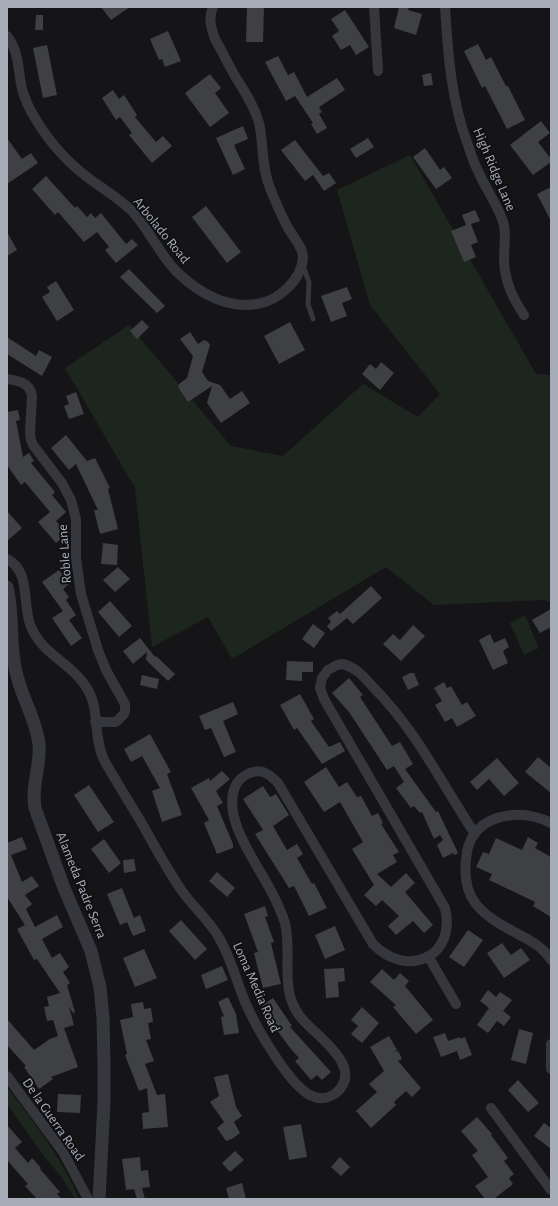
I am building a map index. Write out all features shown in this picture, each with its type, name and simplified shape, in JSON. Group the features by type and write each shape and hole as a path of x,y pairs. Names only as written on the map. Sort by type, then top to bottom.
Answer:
{"street":[{"path":"213,7 210,16 211,28 215,39 254,110 262,136 266,178 287,226 302,252 302,263"},
{"path":"374,7 378,71"},
{"name":"High Ridge Lane","path":"445,7 452,84 459,117 478,173 501,216 506,241 504,258 507,282 516,304 524,315"},
{"name":"Arbolado Road","path":"7,36 14,47 26,101 44,132 68,161 130,210 144,226 170,264 191,284 223,302 236,306 261,304 273,299 287,288 295,278 302,263"},
{"name":"Roble Lane","path":"7,379 22,382 28,386 32,396 30,433 32,443 62,483 71,500 76,519 77,575 81,594 101,660 125,704 125,711 121,718 116,722 95,722"},
{"name":"Loma Media Road","path":"7,559 20,569 25,587 27,614 34,634 47,651 72,671 87,688 94,705 98,744 104,760 172,875 195,908 210,925 224,947 245,1003 262,1036 296,1083 309,1094 322,1098 335,1094 344,1082 346,1072 336,1053 300,1016 292,1002 288,983 288,936 284,920 272,891 240,835 235,819 232,805 233,795 240,779 256,771 267,773 278,783 373,944 381,952 393,959 406,962 419,960 428,956 438,948 445,937 448,925 445,908 324,699 320,688 328,670 342,664 353,667 388,702 419,744 475,834"},
{"name":"Alameda Padre Serra","path":"7,587 10,607 12,652 16,672 37,733 39,758 33,795 35,808 64,888 93,957 100,987 104,1103 100,1199"},
{"path":"551,823 531,816 516,814 496,818 484,824 468,844 465,863 467,887 477,906 495,922 533,942 541,948 551,960"},
{"path":"428,956 456,1004"},
{"path":"551,1044 551,1069"},
{"name":"De la Guerra Road","path":"7,1076 63,1152 88,1199"},
{"path":"491,1108 551,1190"}],"lane":[{"path":"302,263 309,282 308,304 313,319"}],"shaded area":[{"path":"410,155 536,374 551,375 551,602 543,600 434,605 386,567 232,659 208,617 152,647 135,488 65,368 129,325 231,446 283,456 363,384 418,417 440,394 370,305 337,190"},
{"path":"525,615 539,648 524,655 510,623"},
{"path":"7,1087 56,1155 79,1199 75,1199 62,1178 41,1152 7,1104"}],"building":[{"path":"101,7 130,7 111,20"},
{"path":"247,7 264,7 263,42 246,42"},
{"path":"399,7 409,7 408,10 422,14 416,35 394,28"},
{"path":"345,10 369,47 356,55 350,45 341,50 332,36 339,31 331,19"},
{"path":"36,15 43,15 43,30 35,30"},
{"path":"168,31 181,61 165,67 162,59 159,60 150,39"},
{"path":"478,44 486,60 491,57 525,120 507,129 485,86 482,88 464,51"},
{"path":"47,45 57,95 43,98 33,48"},
{"path":"278,56 288,75 294,72 307,97 337,78 345,90 319,107 322,112 319,114 327,128 317,134 311,124 313,123 295,96 286,101 265,62"},
{"path":"431,73 433,85 424,86 422,75"},
{"path":"210,74 221,88 215,93 229,113 210,127 185,93"},
{"path":"113,90 119,99 124,95 137,115 135,117 156,142 163,136 172,146 152,163 129,135 132,133 120,117 116,120 102,98"},
{"path":"541,121 550,133 538,142 551,159 551,162 533,175 510,145"},
{"path":"243,126 248,139 234,145 245,169 233,175 216,138"},
{"path":"7,138 22,159 31,153 38,163 7,184"},
{"path":"368,138 374,147 356,158 350,149"},
{"path":"295,140 323,176 329,173 336,183 324,191 313,175 305,181 281,150"},
{"path":"425,148 440,170 444,167 452,178 436,189 413,157"},
{"path":"46,176 75,208 77,206 87,217 91,213 95,218 101,213 126,244 132,239 138,245 116,263 105,250 109,247 97,232 84,242 58,212 55,215 32,189"},
{"path":"551,187 551,221 537,194"},
{"path":"206,206 241,252 227,263 192,217"},
{"path":"475,210 480,221 471,224 478,242 471,245 476,257 464,262 451,231 466,225 462,215"},
{"path":"7,232 17,250 7,256"},
{"path":"129,269 165,306 157,313 120,277"},
{"path":"56,281 74,310 57,321 42,297 50,292 47,287"},
{"path":"347,287 352,299 342,303 347,316 331,322 321,296"},
{"path":"142,320 149,327 137,339 130,331"},
{"path":"290,322 305,350 279,364 264,336"},
{"path":"190,332 198,344 204,340 210,345 202,372 208,381 220,385 230,399 242,391 250,403 221,423 207,403 212,386 188,402 178,387 179,384 187,378 193,356 180,339"},
{"path":"7,337 36,356 39,350 52,357 42,376 7,354"},
{"path":"381,362 394,373 380,390 362,374 370,364 376,369"},
{"path":"76,392 84,414 69,419 64,406 69,404 66,396"},
{"path":"18,410 20,420 16,421 23,457 29,453 34,461 31,463 55,492 52,495 66,512 56,521 67,534 56,543 38,522 50,512 25,482 21,485 7,465 7,412"},
{"path":"66,435 87,461 95,458 110,488 108,489 118,529 100,534 94,510 98,510 76,464 69,470 51,448"},
{"path":"7,511 22,528 7,541"},
{"path":"103,543 118,545 117,565 101,564"},
{"path":"118,567 130,579 115,592 103,580"},
{"path":"59,570 69,584 63,589 69,597 66,600 76,615 69,620 82,638 71,646 52,618 63,611 42,582"},
{"path":"371,586 382,598 353,624 347,618 331,631 327,626 331,622 328,618 337,611 340,614"},
{"path":"110,601 132,626 119,637 98,612"},
{"path":"551,609 551,627 540,633 532,620"},
{"path":"313,624 325,633 314,648 302,639"},
{"path":"413,625 425,636 401,661 383,644 393,634 400,640"},
{"path":"490,634 494,643 505,638 509,647 503,651 508,663 493,670 479,640"},
{"path":"140,638 155,657 156,656 175,674 168,681 146,660 147,652 133,664 123,651"},
{"path":"287,661 313,662 313,672 302,672 302,681 286,680"},
{"path":"410,673 414,673 419,685 408,690 402,677"},
{"path":"142,675 159,679 157,689 140,685"},
{"path":"349,678 363,695 360,697 392,746 400,742 413,764 405,769 436,812 438,811 458,853 455,855 453,853 443,858 437,845 443,840 440,835 434,839 422,812 420,813 414,806 411,808 396,788 404,782 394,766 387,770 349,712 332,693"},
{"path":"444,682 447,688 451,686 462,705 467,702 476,716 457,727 452,718 445,722 435,705 442,701 434,688"},
{"path":"300,694 314,719 311,721 329,747 340,742 345,751 322,764 297,728 294,730 280,705"},
{"path":"233,702 238,714 223,721 236,752 224,757 211,728 205,730 199,716"},
{"path":"150,734 171,772 167,774 182,815 162,822 152,791 160,788 142,756 131,762 124,749"},
{"path":"538,757 551,768 551,793 525,772"},
{"path":"497,758 519,783 504,796 489,779 477,790 470,782"},
{"path":"326,767 339,787 347,782 357,797 361,796 372,816 378,813 383,823 381,824 399,852 393,855 397,862 377,874 391,887 406,873 415,883 405,892 433,925 424,933 413,921 396,935 388,926 399,916 382,900 376,906 364,895 374,885 352,849 363,842 340,802 324,812 304,782"},
{"path":"222,771 230,779 216,791 223,803 217,806 233,844 233,848 217,854 204,823 209,820 191,788 209,778 210,781"},
{"path":"89,785 114,822 98,832 74,795"},
{"path":"263,786 270,797 276,794 289,815 273,826 287,850 297,844 303,854 297,858 312,884 314,883 327,908 309,916 294,886 289,888 255,834 263,830 243,799"},
{"path":"22,837 27,849 11,855 22,882 32,876 39,886 25,895 32,904 26,909 35,927 57,915 63,927 42,939 52,958 60,953 69,967 63,972 70,983 67,985 75,1012 73,1013 69,1007 74,1025 64,1028 78,1067 51,1077 53,1079 39,1089 24,1067 26,1066 7,1045 7,1019 34,1050 50,1039 58,1036 53,1020 47,1021 44,1007 49,1006 47,997 60,993 37,959 34,960 17,929 25,925 7,897 7,843"},
{"path":"528,837 538,843 535,848 551,857 551,917 533,906 535,902 489,880 492,874 476,867 483,852 489,854 496,838 522,850"},
{"path":"104,839 121,863 109,873 91,849"},
{"path":"134,859 136,871 124,873 123,860"},
{"path":"217,872 235,888 227,897 209,881"},
{"path":"122,888 134,918 140,915 146,931 133,936 127,922 120,925 107,894"},
{"path":"265,906 268,916 265,917 274,942 271,943 281,984 263,988 254,953 258,952 244,914"},
{"path":"181,920 207,949 195,960 169,931"},
{"path":"335,926 345,950 325,959 315,935"},
{"path":"468,930 483,940 464,967 449,957"},
{"path":"502,943 511,955 521,948 530,960 504,978 487,953"},
{"path":"144,949 157,978 135,987 123,958"},
{"path":"222,966 228,980 206,989 201,975"},
{"path":"344,968 345,981 338,982 339,997 326,998 324,969"},
{"path":"382,969 394,980 400,973 409,981 405,986 433,1020 416,1034 393,1007 396,1005 370,982"},
{"path":"488,990 496,997 500,992 512,1000 503,1011 511,1017 504,1026 497,1021 488,1033 477,1025 489,1008 480,1001"},
{"path":"228,997 236,1014 239,1033 224,1035 221,1017 224,1016 218,1002"},
{"path":"273,998 292,1026 290,1027 331,1072 322,1080 317,1075 311,1080 295,1061 299,1058 260,1007"},
{"path":"143,1002 144,1009 151,1008 153,1022 148,1023 151,1039 146,1040 154,1061 145,1064 157,1095 165,1094 168,1127 143,1129 142,1113 149,1112 147,1088 139,1091 125,1055 127,1054 120,1020 133,1017 131,1004"},
{"path":"362,1007 379,1023 362,1043 351,1034 358,1026 351,1020"},
{"path":"519,1029 533,1033 526,1064 511,1060"},
{"path":"445,1033 448,1041 465,1037 472,1055 460,1060 457,1051 441,1057 433,1037"},
{"path":"389,1036 397,1050 394,1052 398,1051 402,1059 398,1061 421,1088 412,1097 406,1091 394,1102 396,1105 371,1128 356,1111 377,1092 369,1084 384,1071 370,1047"},
{"path":"228,1074 236,1107 242,1116 234,1122 240,1133 232,1139 226,1141 217,1128 224,1122 210,1102 219,1096 214,1077"},
{"path":"518,1080 539,1103 528,1112 508,1090"},
{"path":"58,1094 81,1095 80,1113 57,1112"},
{"path":"477,1117 492,1134 491,1135 508,1158 504,1161 514,1174 509,1178 513,1184 494,1199 485,1199 475,1186 488,1177 472,1155 478,1151 461,1131"},
{"path":"544,1123 551,1128 551,1149 534,1136"},
{"path":"301,1124 307,1157 289,1160 283,1127"},
{"path":"7,1125 22,1142 15,1148 28,1163 32,1158 60,1192 57,1194 62,1199 37,1199 25,1186 28,1184 7,1160"},
{"path":"235,1151 244,1160 230,1172 222,1163"},
{"path":"140,1157 141,1171 148,1170 150,1187 142,1188 145,1199 137,1199 134,1189 126,1190 122,1159"},
{"path":"340,1157 350,1167 341,1176 331,1167"},
{"path":"242,1183 246,1199 229,1199 226,1188"}]}
